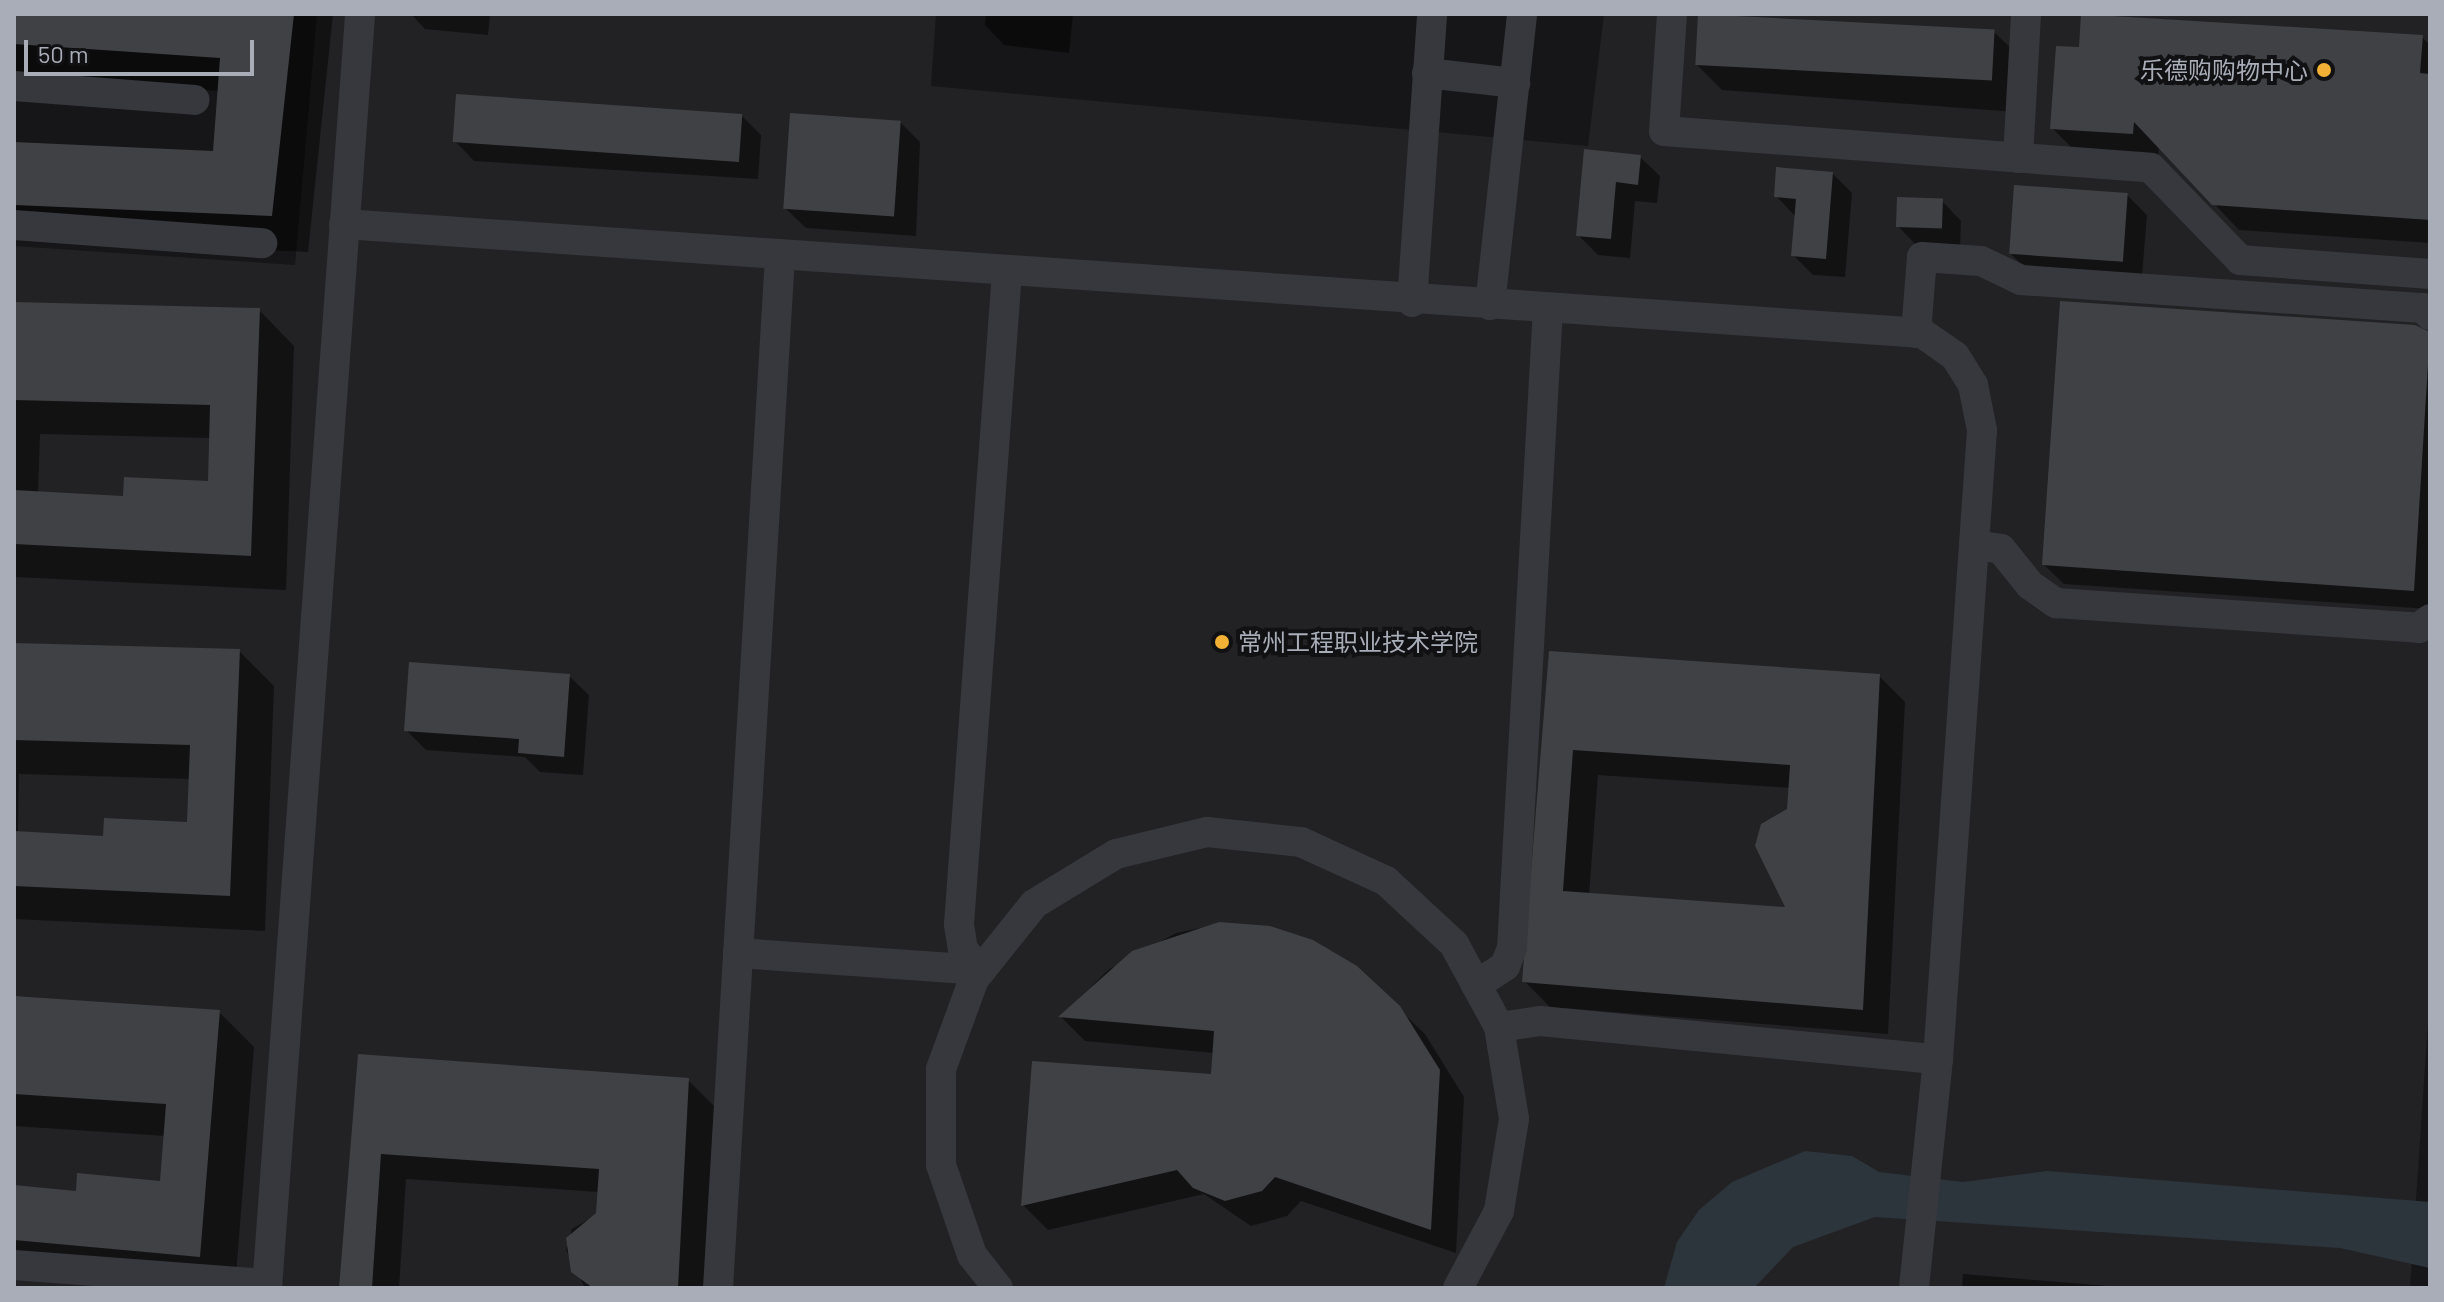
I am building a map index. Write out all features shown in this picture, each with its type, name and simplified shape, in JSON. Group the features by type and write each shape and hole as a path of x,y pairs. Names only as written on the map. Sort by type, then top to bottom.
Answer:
{"lane":[{"path":"14,1265 267,1286 360,14"},
{"path":"1412,302 1432,14"},
{"path":"1490,305 1522,14"},
{"path":"1672,14 1664,131 2151,168 2240,260 2430,274"},
{"path":"2018,158 2026,14"},
{"path":"1427,73 1515,83"},
{"path":"14,86 194,100"},
{"path":"344,224 1412,302 1916,333 1955,356 1973,385 1982,430 1938,1059 1914,1288"},
{"path":"14,225 262,243"},
{"path":"718,1288 780,256"},
{"path":"1916,333 1922,257 1981,261 2021,280 2423,308 2430,315"},
{"path":"981,970 963,950 959,924 1007,272"},
{"path":"1476,985 1505,966 1512,948 1548,309"},
{"path":"1974,545 2001,549 2030,585 2056,603 2419,628 2430,619"},
{"path":"998,1288 972,1255 941,1165 941,1069 981,970 1034,904 1116,854 1207,832 1301,842 1386,881 1454,944 1499,1027 1514,1119 1499,1211 1458,1288"},
{"path":"738,953 981,970"},
{"path":"1499,1027 1540,1021 1938,1059"}],"shaded area":[{"name":"常州工程职业技术学院","path":"317,14 936,14 931,86 1588,146 1604,14 2430,14 2430,993 2410,1288 14,1288 14,246 295,265"},
{"path":"1805,1151 1852,1156 1879,1172 1963,1182 2047,1171 2430,1202 2430,1268 2340,1248 1875,1217 1793,1247 1754,1288 1664,1288 1677,1242 1699,1210 1732,1182"}],"building":[{"path":"14,14 294,14 272,216 14,205 14,142 213,151 220,58 14,44"},
{"path":"1698,14 1995,30 1992,80 1695,65"},
{"path":"2081,14 2423,35 2420,73 2430,74 2430,220 2212,205 2134,122 2133,134 2050,129 2056,46 2079,47"},
{"path":"456,94 742,114 739,162 453,142"},
{"path":"790,113 901,121 894,217 783,209"},
{"path":"1584,149 1641,155 1638,185 1616,182 1611,239 1576,236"},
{"path":"1776,167 1833,172 1826,259 1791,256 1796,199 1774,197"},
{"path":"2014,185 2128,193 2123,262 2009,254"},
{"path":"1897,197 1943,199 1942,229 1896,227"},
{"path":"2060,301 2415,325 2430,332 2414,591 2042,565"},
{"path":"14,302 260,308 251,556 14,544 14,490 123,496 124,477 208,481 210,405 14,400"},
{"path":"14,643 240,649 230,896 14,886 14,831 103,836 104,818 187,822 190,745 14,740"},
{"path":"1549,651 1880,674 1863,1010 1522,982","holes":["1573,750 1790,765 1787,809 1761,824 1755,846 1785,907 1563,891"]},
{"path":"409,662 570,674 564,757 518,753 519,739 404,731"},
{"path":"1219,922 1270,926 1313,940 1357,966 1400,1006 1440,1070 1431,1230 1275,1177 1262,1191 1225,1201 1193,1188 1177,1170 1021,1206 1032,1061 1211,1074 1214,1031 1058,1017 1132,951"},
{"path":"14,996 220,1010 200,1257 14,1240 14,1185 76,1191 77,1173 160,1181 166,1104 14,1094"},
{"path":"358,1054 689,1078 678,1288 593,1288 571,1272 566,1238 596,1213 599,1169 381,1154 372,1288 339,1288"}],"place":[{"name":"乐德购购物中心","path":"2324,70"},
{"name":"常州工程职业技术学院","path":"1222,642"}]}
